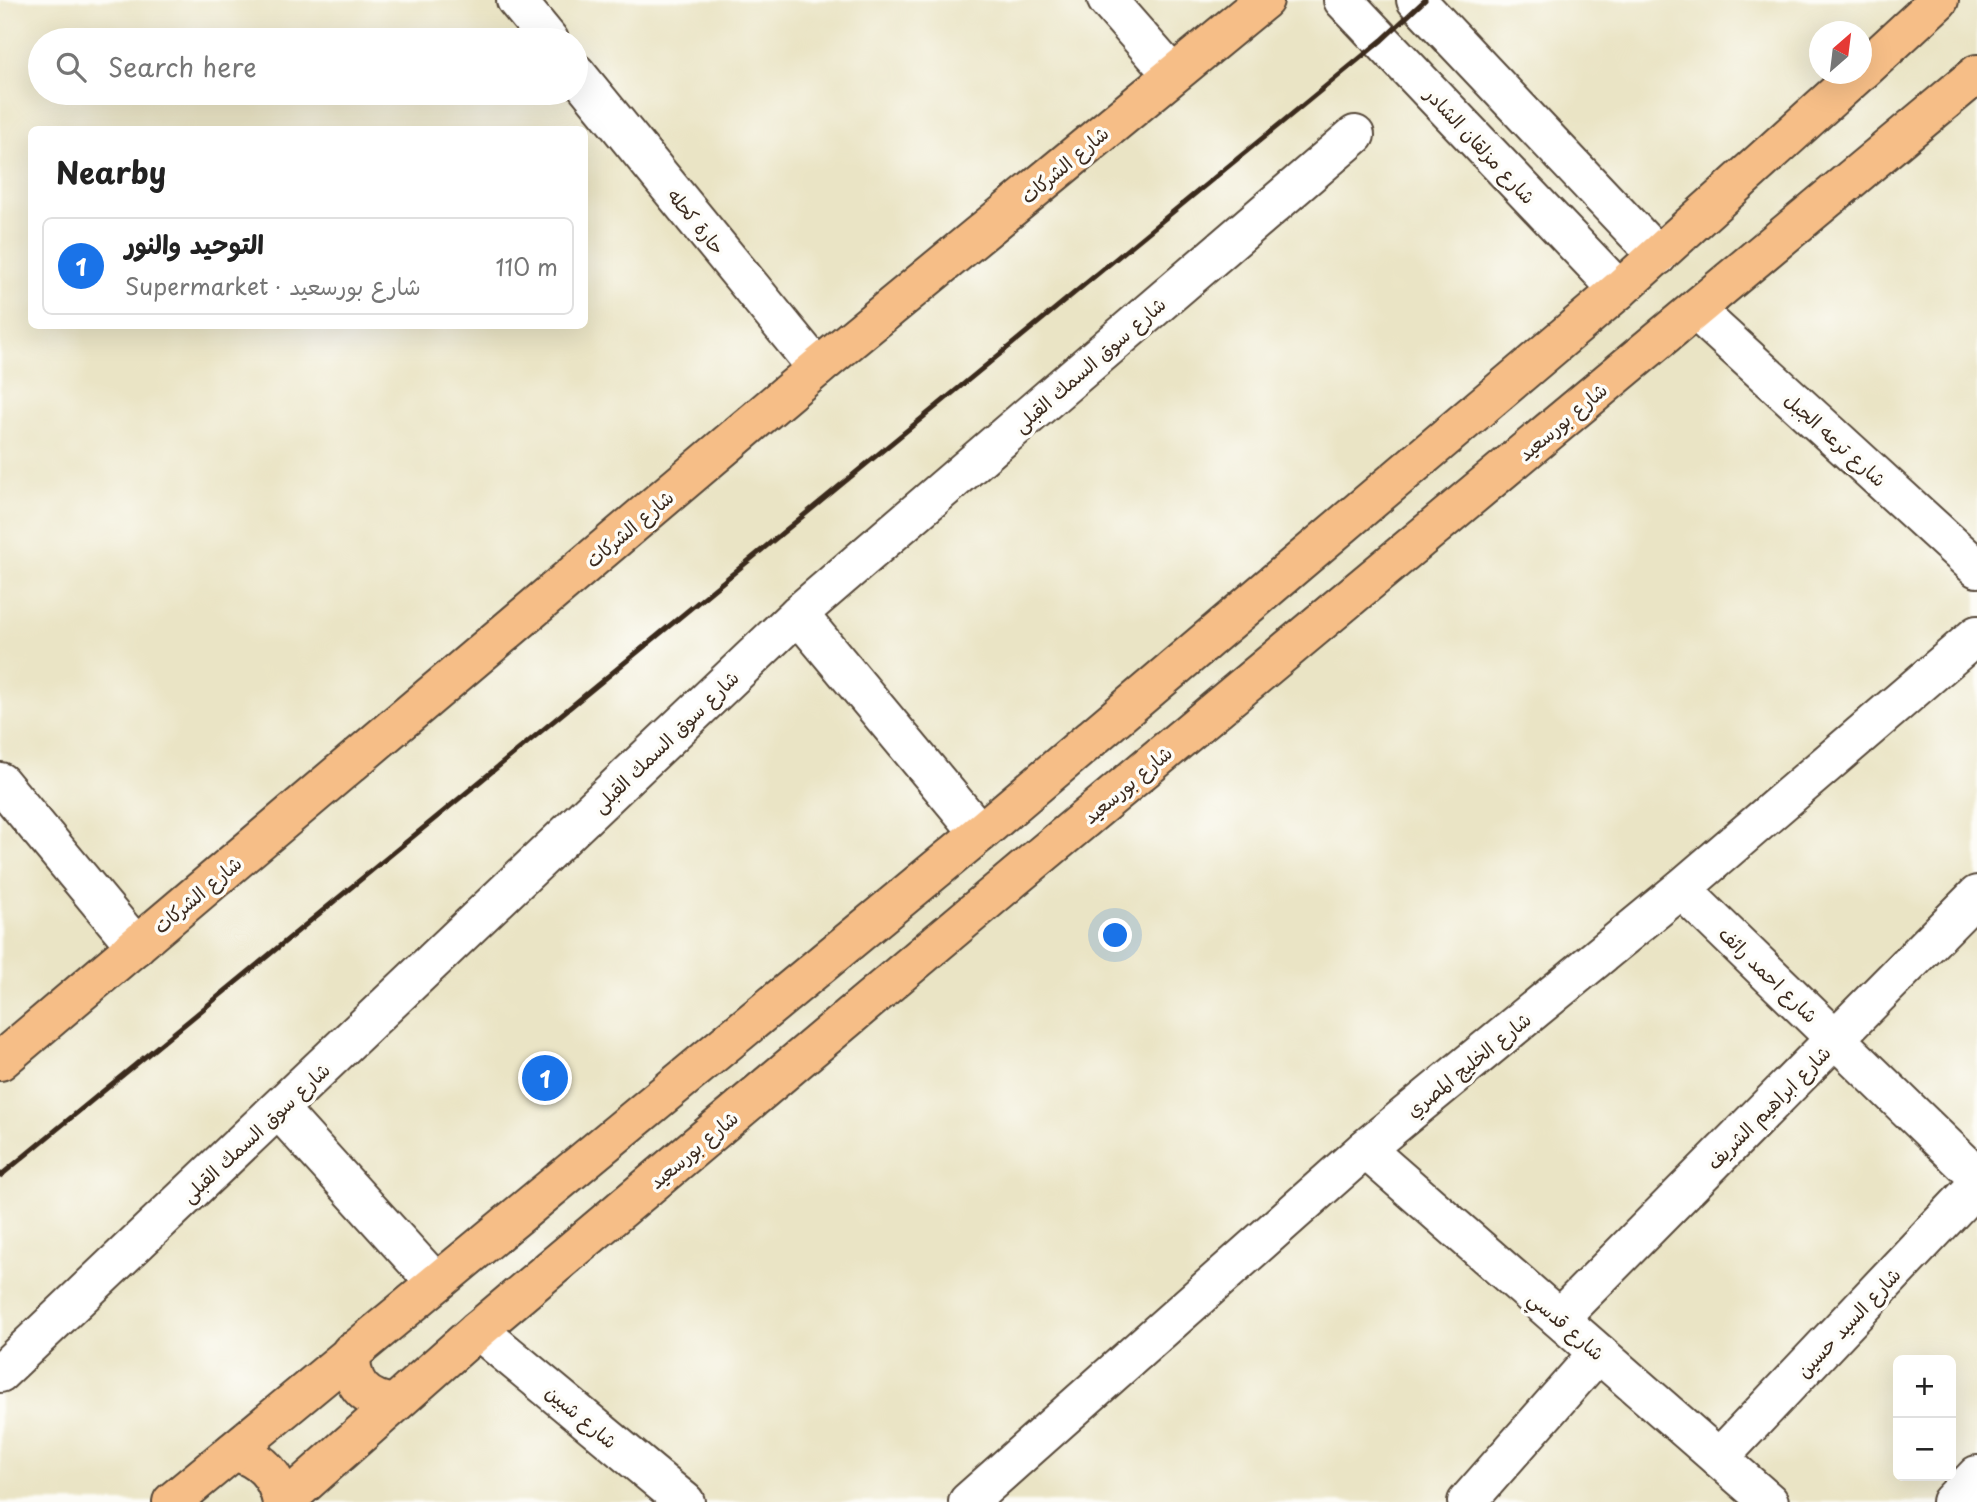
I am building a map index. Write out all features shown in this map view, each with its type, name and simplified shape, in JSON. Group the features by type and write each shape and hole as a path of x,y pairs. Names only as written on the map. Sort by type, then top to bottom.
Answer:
{"main road":[{"name":"شارع الشركات","path":"0,1061 817,368 1264,0"},
{"path":"1872,61 1939,0"},
{"name":"شارع بورسعيد","path":"283,1502 478,1330 1014,878 1977,74"},
{"path":"172,1502 980,833 1619,290 1847,84"},
{"path":"351,1352 350,1368 365,1394 379,1402 394,1404"},
{"path":"234,1451 249,1455 262,1464 272,1475 283,1502"}],"street":[{"path":"516,0 539,28"},
{"path":"1107,0 1172,74"},
{"name":"شارع مزلقان الشادر","path":"1343,0 1619,290"},
{"path":"1416,0 1658,256"},
{"path":"1455,0 1486,74"},
{"name":"حارة كحله","path":"588,88 817,368"},
{"name":"شارع سوق السمك القبلى","path":"0,1373 798,614 1355,135"},
{"path":"1513,180 1553,145"},
{"name":"شارع ترعه الجبل","path":"1695,310 1977,568"},
{"path":"798,614 980,833"},
{"name":"شارع الخليج المصري","path":"968,1502 1365,1149 1681,889 1977,635"},
{"path":"0,782 135,946"},
{"name":"شارع احمد رائف","path":"1681,889 1977,1176"},
{"name":"شارع ابراهيم الشريف","path":"1559,1318 1977,895"},
{"path":"279,1110 436,1283"},
{"name":"شارع قدسي","path":"1365,1149 1719,1458 1764,1501"},
{"name":"شارع السيد حسين","path":"1719,1458 1977,1185"},
{"name":"شارع شبين","path":"478,1330 685,1502"},
{"path":"1467,1502 1598,1353"},
{"path":"1951,1502 1977,1475"}],"railway":[{"path":"0,1176 1382,40 1425,0"}],"place":[{"name":"التوحيد والنور","path":"545,1078"}]}
